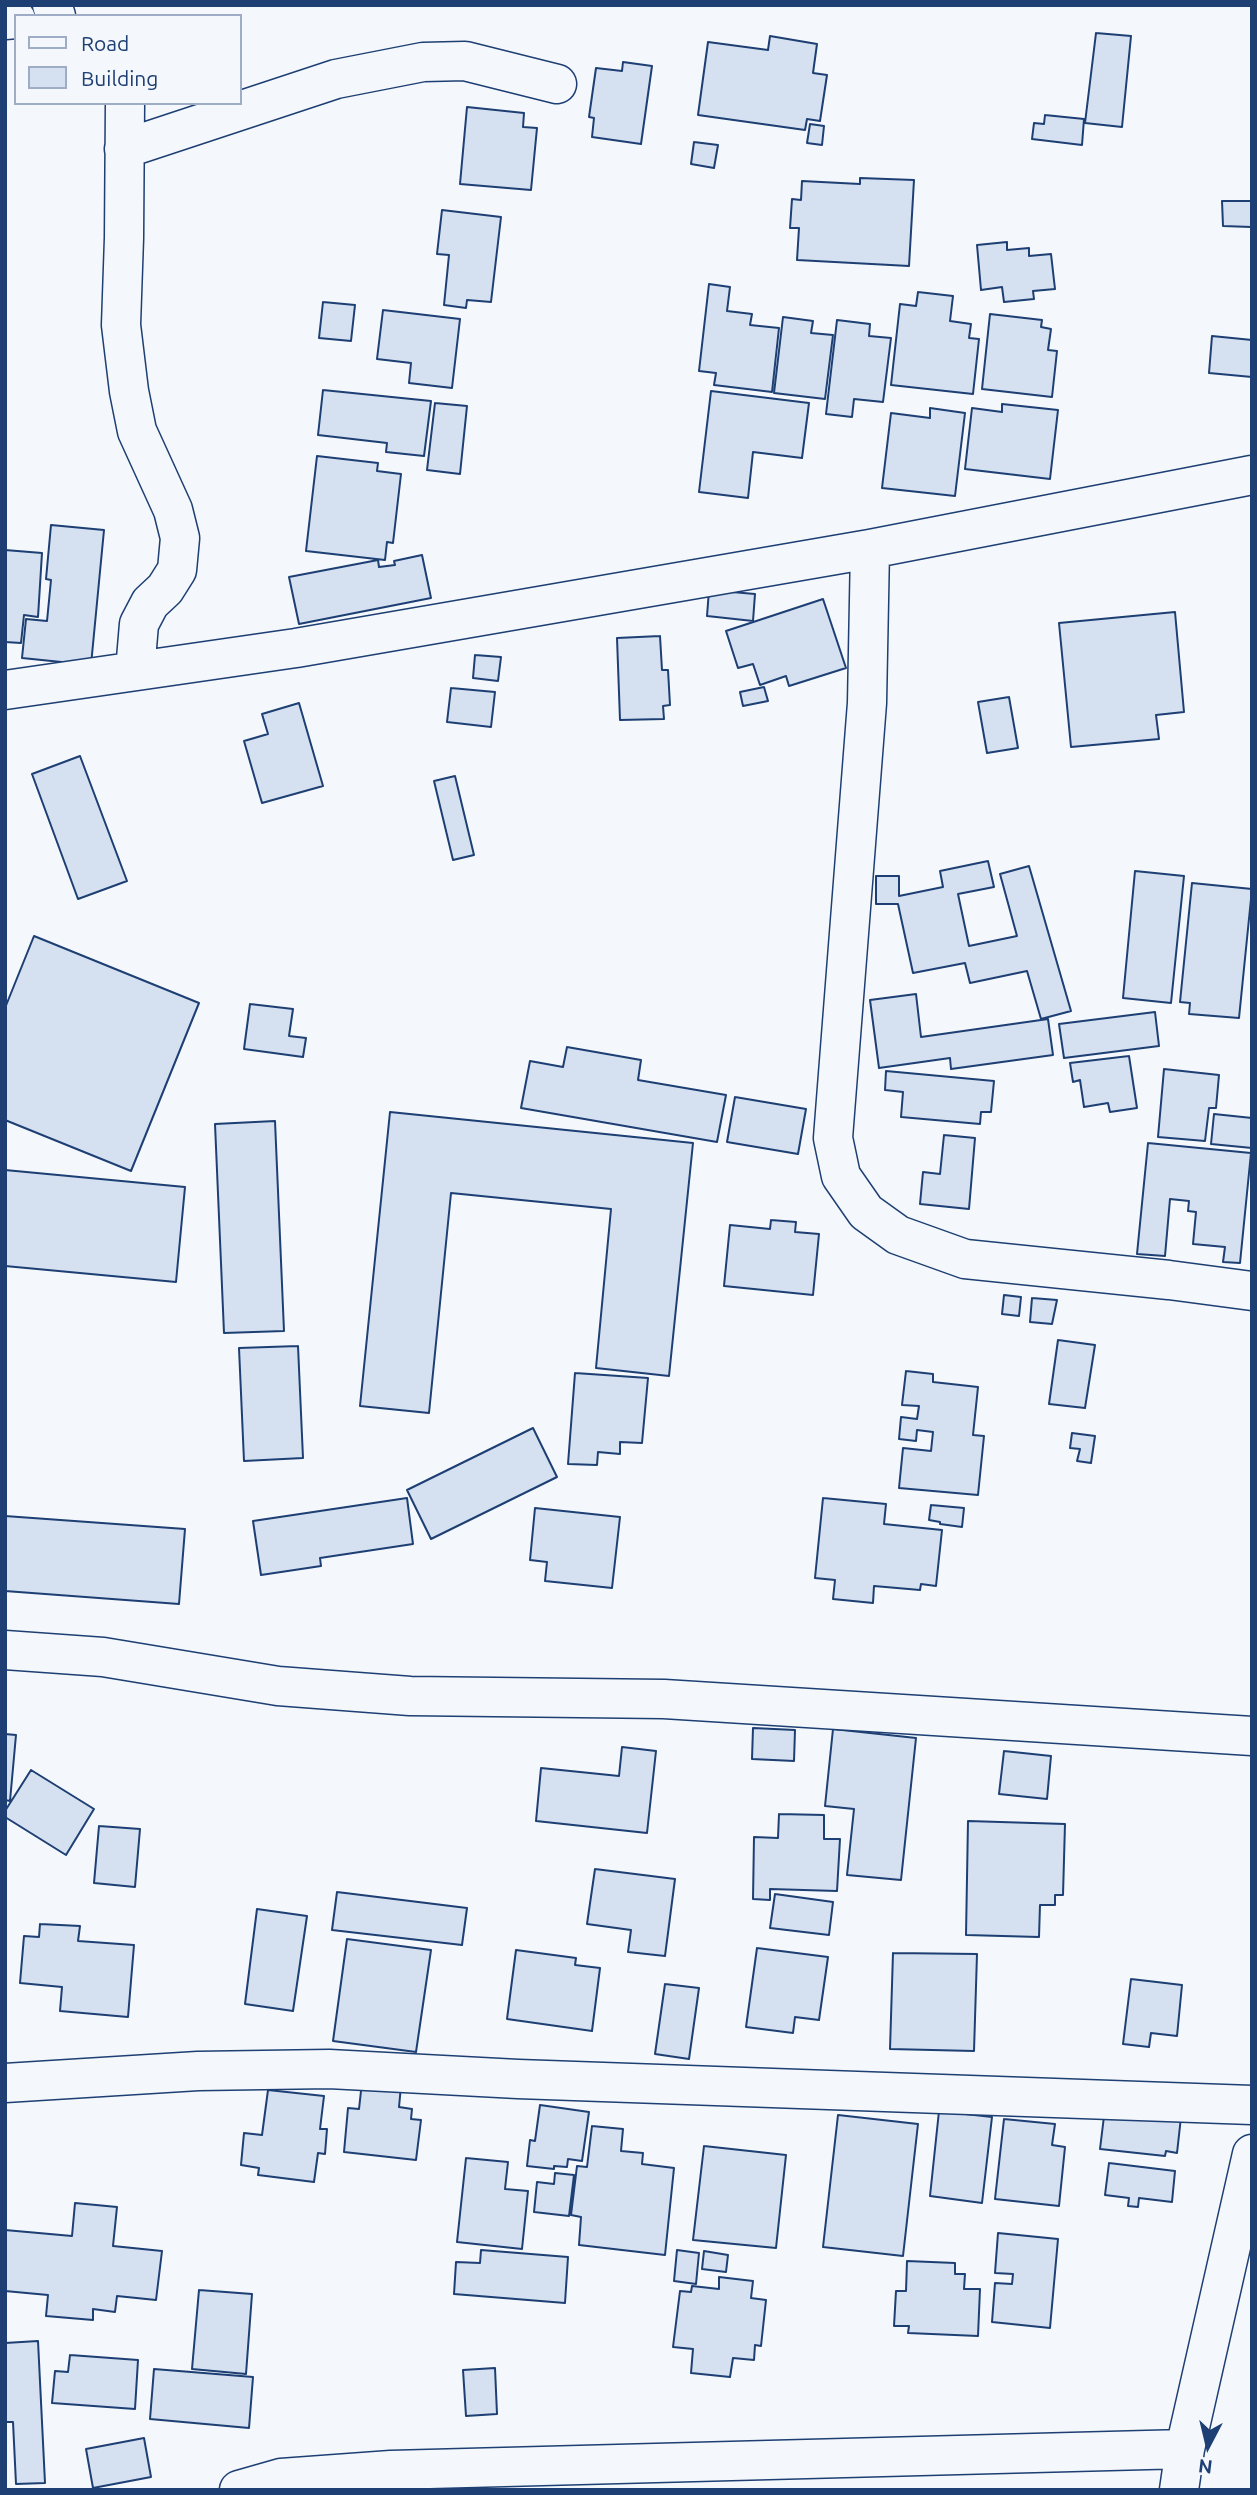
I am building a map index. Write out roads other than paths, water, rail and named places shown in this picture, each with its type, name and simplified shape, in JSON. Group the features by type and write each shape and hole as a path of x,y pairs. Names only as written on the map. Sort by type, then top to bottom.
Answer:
{"street":[{"path":"124,149 336,79 423,62 465,61 557,84"},
{"path":"125,105 121,325 129,391 137,431 173,510 180,538 177,570 165,589 150,603 139,624 135,671"},
{"path":"5,690 296,648 870,549 1252,475"},
{"path":"870,549 867,703 833,1138 841,1176 866,1212 898,1235 965,1259 1252,1291"},
{"path":"5,1650 103,1657 278,1686 410,1696 664,1699 1252,1736"},
{"path":"5,2082 198,2071 330,2069 518,2079 1252,2105"},
{"path":"1179,2490 1185,2449 1252,2154"},
{"path":"239,2490 281,2478 391,2470 1185,2449"}]}
